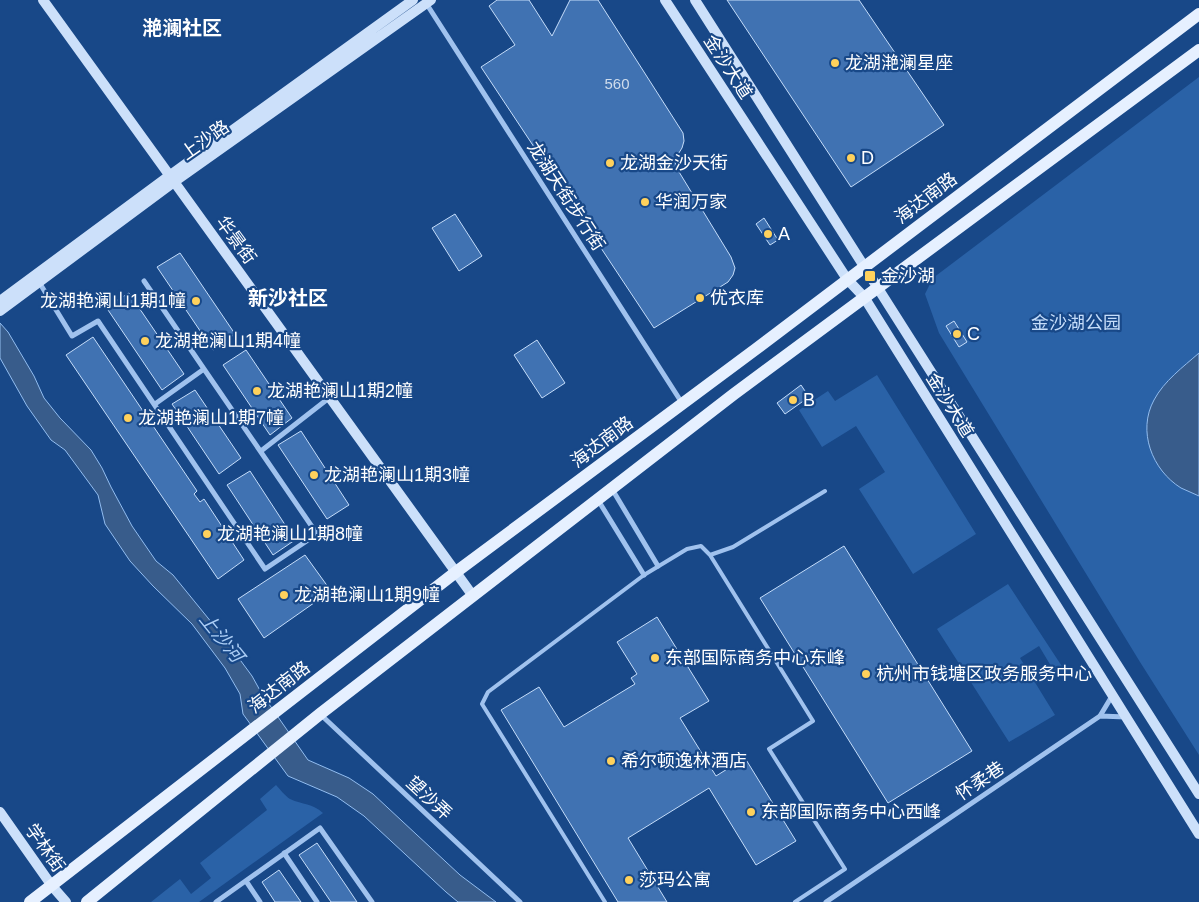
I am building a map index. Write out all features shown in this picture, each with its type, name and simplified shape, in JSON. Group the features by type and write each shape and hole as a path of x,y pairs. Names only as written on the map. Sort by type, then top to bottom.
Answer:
{"main road":[{"name":"华景街","path":"42,0 473,596"},
{"name":"上沙路","path":"0,301 171,179 414,0"},
{"name":"金沙大道","path":"665,0 847,279 864,297 1199,834"},
{"name":"金沙大道","path":"695,0 1199,794"},
{"name":"上沙路","path":"0,311 171,179 428,2"},
{"name":"海达南路","path":"30,902 456,572 1199,14"},
{"path":"87,902 320,714 734,394 1199,50"},
{"name":"学林街","path":"0,812 52,886 66,902"}],"street":[{"name":"龙湖天街步行街","path":"428,2 682,404"},
{"path":"39,282 72,336 98,321 265,569 317,534 144,281"},
{"path":"155,404 204,369"},
{"path":"261,451 329,398"},
{"path":"611,489 658,566"},
{"path":"598,500 644,575"},
{"name":"怀柔巷","path":"826,902 1100,716 1113,696"},
{"name":"望沙弄","path":"320,714 520,902"},
{"path":"1100,716 1126,717"},
{"path":"216,902 320,828 372,902"},
{"path":"284,854 318,902"},
{"path":"246,881 260,902"}],"lane":[{"path":"710,555 733,547 825,491"},
{"path":"605,902 482,704 488,692 644,575 687,549 702,546 710,555 813,721 769,749 845,869 794,902"}],"green space":[{"name":"金沙湖公园","path":"1199,77 1199,755 939,333 925,294 933,278"},
{"path":"877,375 976,534 913,574 859,489 885,472 856,426 822,447 799,410 828,391 835,401"},
{"path":"1008,584 1065,671 1057,676 1039,646 1020,658 1055,715 1009,742 937,629"},
{"path":"276,785 290,799 311,806 323,813 199,902 151,902 180,879 191,894 211,878 200,863 267,810 260,799"}],"water":[{"name":"上沙河","path":"0,323 8,332 34,376 44,398 60,418 91,450 132,526 156,561 173,575 221,634 252,676 262,694 308,760 349,778 373,794 460,875 496,902 458,902 364,816 337,797 288,776 243,714 240,694 225,668 192,624 130,561 105,524 98,495 65,450 51,440 27,406 0,358"},
{"path":"1199,353 1199,496 1181,488 1162,471 1150,449 1147,437 1147,424 1149,412 1158,393 1174,375"}],"building":[{"name":"龙湖金沙天街","path":"497,0 529,0 552,36 570,0 598,0 683,133 684,141 682,148 675,159 676,167 731,257 735,268 728,282 654,328 481,67 515,45 489,6"},
{"name":"龙湖滟澜星座","path":"727,0 859,0 944,125 851,187"},
{"path":"455,214 482,256 459,271 432,228"},
{"name":"A","path":"764,218 778,240 770,245 756,224"},
{"name":"龙湖艳澜山1期1幢","path":"180,253 235,334 213,350 157,267"},
{"name":"龙湖艳澜山1期4幢","path":"129,293 184,374 162,390 106,307"},
{"name":"C","path":"954,321 967,342 959,347 946,326"},
{"name":"龙湖艳澜山1期7幢","path":"93,337 197,491 194,494 200,502 204,499 244,560 218,579 66,355"},
{"path":"537,340 565,383 542,398 514,355"},
{"name":"龙湖艳澜山1期2幢","path":"246,350 292,418 270,435 223,365"},
{"name":"B","path":"801,385 809,397 785,414 777,403"},
{"path":"195,390 241,458 219,474 172,404"},
{"name":"龙湖艳澜山1期3幢","path":"301,431 349,505 327,519 278,445"},
{"path":"250,471 295,540 273,555 227,485"},
{"name":"杭州市钱塘区政务服务中心","path":"844,546 972,751 888,803 760,598"},
{"name":"龙湖艳澜山1期9幢","path":"305,555 331,591 264,638 238,599"},
{"name":"希尔顿逸林酒店","path":"657,617 709,701 680,718 716,776 745,758 796,841 756,865 709,788 628,838 667,902 618,902 501,710 539,687 564,727 635,684 631,678 637,674 617,642"},
{"path":"317,843 357,902 331,902 299,855"},
{"path":"279,870 301,902 275,902 262,882"}],"place":[{"name":"龙湖滟澜星座","path":"835,63"},
{"name":"D","path":"851,158"},
{"name":"龙湖金沙天街","path":"610,163"},
{"name":"华润万家","path":"645,202"},
{"name":"A","path":"768,234"},
{"name":"金沙湖","path":"870,276"},
{"name":"优衣库","path":"700,298"},
{"name":"龙湖艳澜山1期1幢","path":"196,301"},
{"name":"C","path":"957,334"},
{"name":"龙湖艳澜山1期4幢","path":"145,341"},
{"name":"龙湖艳澜山1期2幢","path":"257,391"},
{"name":"B","path":"793,400"},
{"name":"龙湖艳澜山1期7幢","path":"128,418"},
{"name":"龙湖艳澜山1期3幢","path":"314,475"},
{"name":"龙湖艳澜山1期8幢","path":"207,534"},
{"name":"龙湖艳澜山1期9幢","path":"284,595"},
{"name":"东部国际商务中心东峰","path":"655,658"},
{"name":"杭州市钱塘区政务服务中心","path":"866,674"},
{"name":"希尔顿逸林酒店","path":"611,761"},
{"name":"东部国际商务中心西峰","path":"751,812"},
{"name":"莎玛公寓","path":"629,880"}],"district":[{"name":"滟澜社区","path":"182,28"},
{"name":"新沙社区","path":"288,298"}]}
